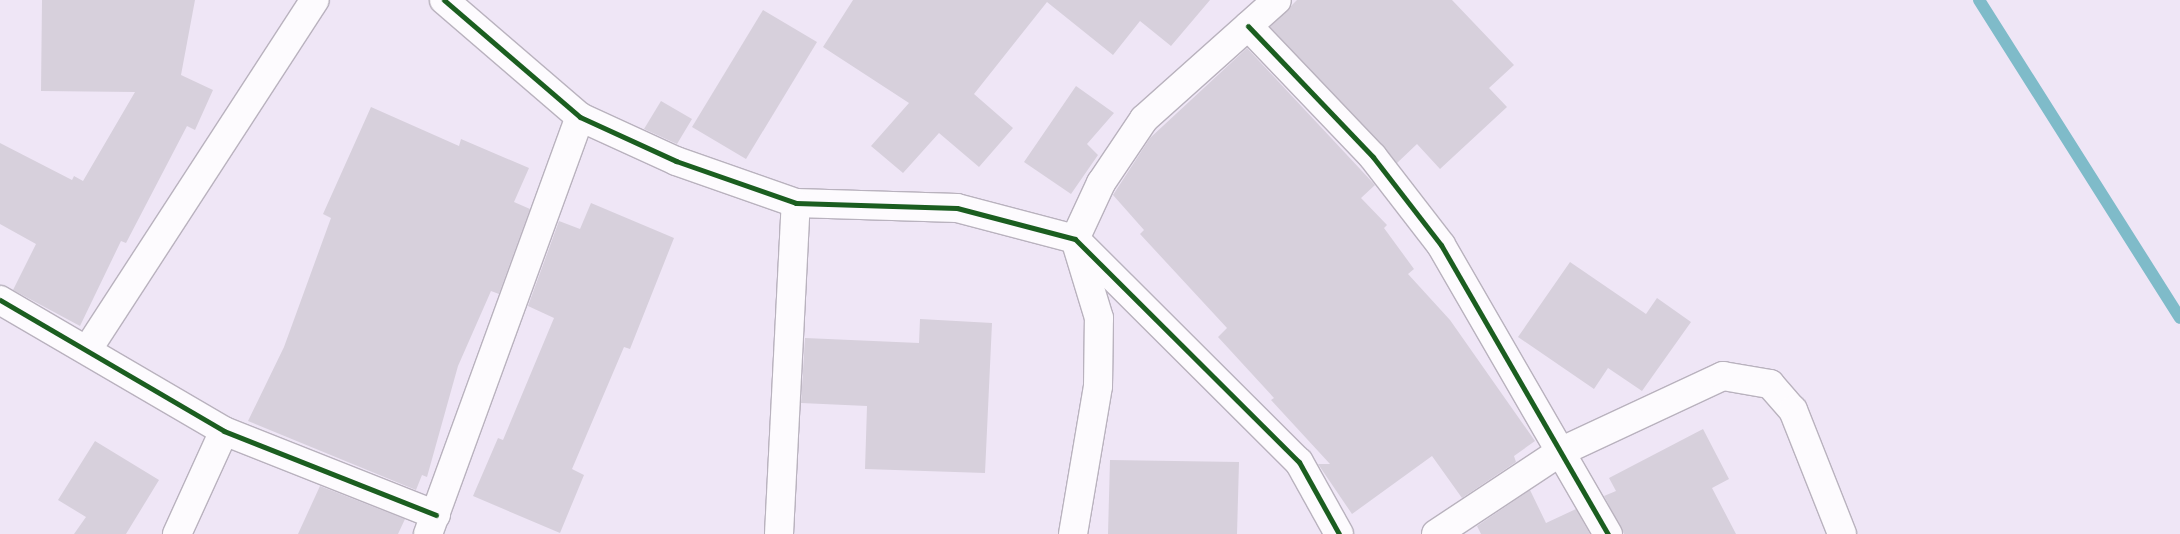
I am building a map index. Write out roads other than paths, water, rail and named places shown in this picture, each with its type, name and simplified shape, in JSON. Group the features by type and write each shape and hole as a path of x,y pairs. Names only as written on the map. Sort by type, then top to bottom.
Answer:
{"street":[{"path":"88,350 315,0"},
{"path":"444,0 580,117 676,161 796,204 957,208 1075,239 1299,462 1339,534"},
{"path":"1073,534 1098,386 1098,328 1075,239 1101,183 1144,119 1277,0"},
{"path":"1248,26 1373,157 1441,245 1608,534"},
{"path":"0,300 224,431 432,524 580,117"},
{"path":"779,534 796,204"},
{"path":"1436,534 1560,452 1723,376 1770,384 1793,410 1842,534"},
{"path":"177,534 224,431"}],"waterway":[{"path":"1979,0 2180,318"}]}
